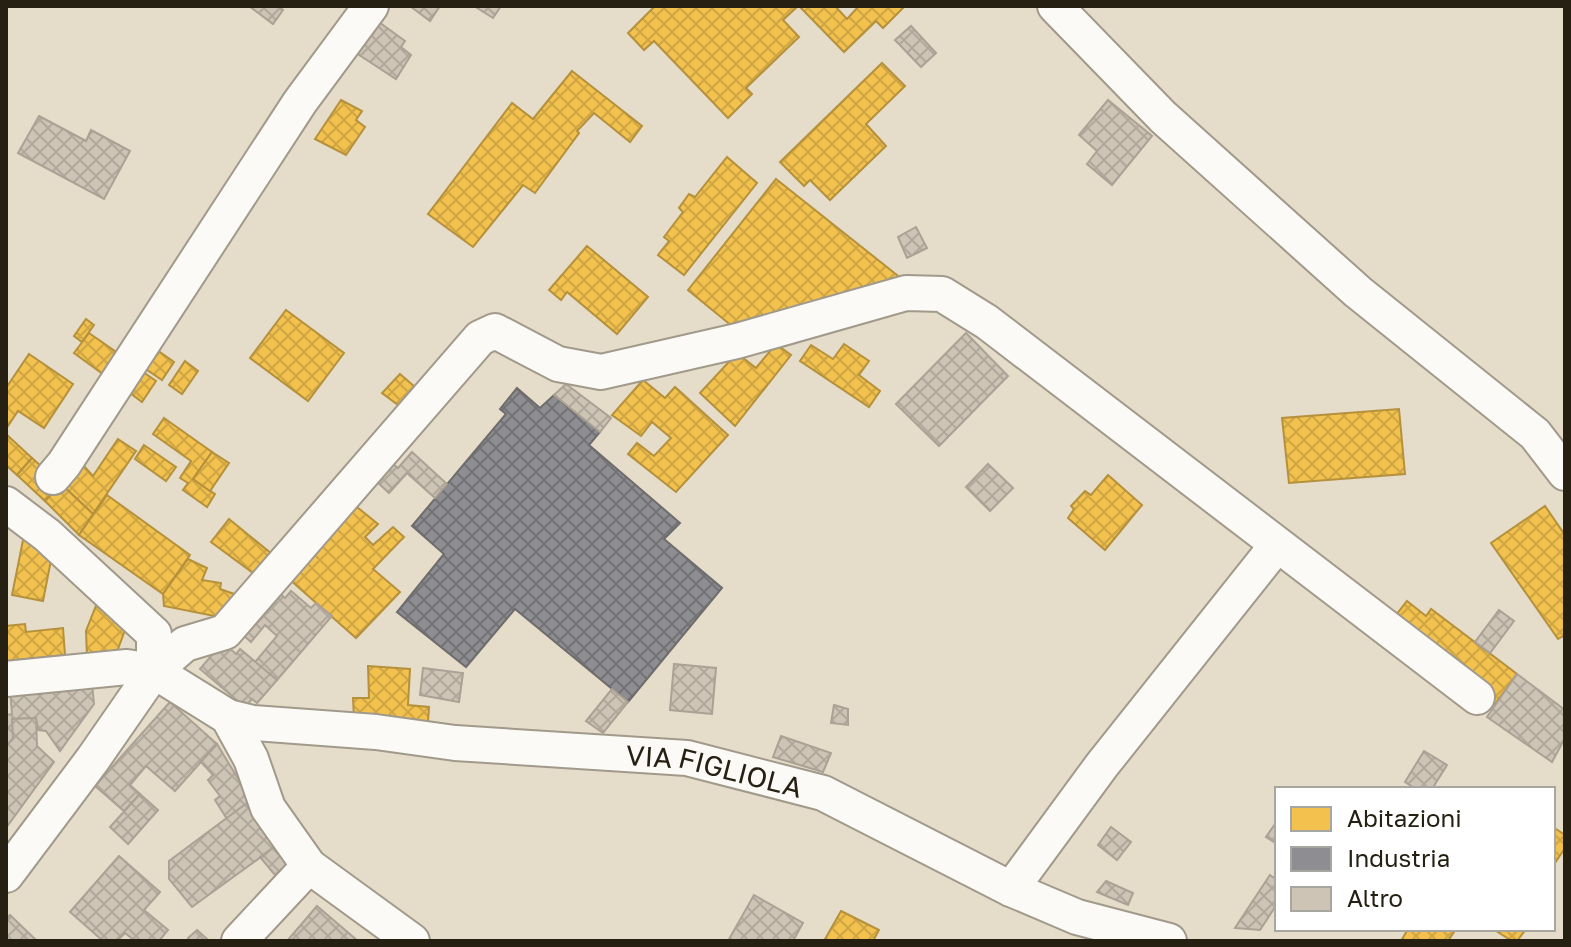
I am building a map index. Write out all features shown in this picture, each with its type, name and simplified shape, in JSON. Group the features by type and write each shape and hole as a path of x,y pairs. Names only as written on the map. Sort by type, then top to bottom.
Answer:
{"street":[{"path":"154,671 154,634 30,497 64,464 300,102 371,6"},
{"path":"1055,6 1175,128 1358,292 1535,434 1565,473"},
{"path":"6,875 154,671 185,644 225,632 480,338 495,331 558,364 601,372 737,341 906,293 942,294 987,322 1477,697"},
{"path":"1011,889 1102,765 1277,545"},
{"path":"6,679 127,667 154,671 228,717 251,759 268,808 309,866 412,941"},
{"name":"VIA FIGLIOLA","path":"228,717 253,723 376,732 455,743 687,758 823,793 1011,889 1077,917 1169,941"},
{"path":"239,941 309,866"}],"building: Abitazioni":[{"path":"655,6 798,6 783,20 799,37 746,88 752,94 728,118 654,41 644,50 628,33"},
{"path":"799,6 835,6 847,19 859,6 905,6 883,28 876,21 844,52"},
{"path":"882,63 905,86 866,124 886,146 830,200 810,180 804,186 780,162"},
{"path":"572,71 642,126 630,142 594,113 577,131 579,133 535,193 523,185 473,247 428,214 512,103 533,119"},
{"path":"341,100 362,111 356,120 365,127 346,155 315,139"},
{"path":"727,157 757,183 684,275 658,255 669,241 664,237 683,212 679,208 689,194 695,197"},
{"path":"776,179 902,279 733,327 688,290"},
{"path":"587,246 648,297 617,334 567,292 561,300 549,290"},
{"path":"286,310 344,353 308,401 250,358"},
{"path":"86,319 94,325 82,342 74,336"},
{"path":"89,333 122,356 107,377 74,353"},
{"path":"776,344 791,355 735,426 700,393 737,353 756,368"},
{"path":"844,344 869,361 859,375 880,391 869,407 800,361 811,345 833,359"},
{"path":"150,345 174,362 162,380 137,363"},
{"path":"29,354 73,384 44,428 18,411 6,429 6,388"},
{"path":"185,361 198,371 182,394 169,385"},
{"path":"136,367 156,381 142,402 122,387"},
{"path":"400,374 422,393 406,411 382,393"},
{"path":"643,380 665,398 675,387 728,435 676,492 628,454 637,443 654,456 671,438 652,422 641,436 612,415"},
{"path":"1399,409 1405,474 1289,483 1282,418"},
{"path":"164,418 212,452 193,479 215,494 207,507 183,490 188,483 180,478 191,461 153,434"},
{"path":"6,434 32,458 17,475 6,465"},
{"path":"118,439 136,451 93,514 61,484 82,464 93,476"},
{"path":"144,445 176,467 166,481 135,459"},
{"path":"212,452 229,463 210,491 193,479"},
{"path":"32,458 61,484 45,501 17,475"},
{"path":"1108,475 1142,505 1105,550 1068,518 1074,509 1071,506 1085,491 1091,495"},
{"path":"61,484 93,514 79,535 45,501"},
{"path":"107,495 190,555 163,594 79,535"},
{"path":"1545,506 1565,535 1565,635 1558,639 1491,543"},
{"path":"357,507 378,524 365,537 373,545 393,527 404,537 373,569 400,592 356,638 289,579"},
{"path":"229,519 278,559 261,579 211,542"},
{"path":"24,535 52,555 43,601 12,595"},
{"path":"188,559 207,568 202,580 221,583 220,589 243,597 224,618 164,606 163,594"},
{"path":"101,593 128,622 115,657 87,657 86,631"},
{"path":"1407,601 1426,616 1431,609 1517,674 1495,704 1389,624"},
{"path":"25,624 26,632 63,628 65,655 6,661 6,626"},
{"path":"368,666 410,669 408,705 429,707 428,722 354,719 353,698 369,698"},
{"path":"1555,828 1565,835 1565,848 1555,863"},
{"path":"841,911 879,930 873,941 824,941"},
{"path":"1407,931 1455,931 1448,941 1401,941"},
{"path":"1496,931 1524,931 1517,941"}],"building: Industria":[{"path":"517,388 540,408 554,395 600,432 589,445 680,523 664,539 722,588 628,702 515,609 466,667 397,612 444,554 412,526 506,414 500,409"}],"building: Altro":[{"path":"249,6 278,6 283,10 273,24"},
{"path":"410,6 440,6 430,21"},
{"path":"474,6 501,6 493,18"},
{"path":"372,17 405,41 401,47 411,55 396,79 350,49"},
{"path":"911,26 936,53 921,67 895,40"},
{"path":"1108,100 1152,136 1112,185 1087,164 1097,151 1079,135"},
{"path":"39,116 86,141 91,130 130,151 104,199 18,153"},
{"path":"916,227 927,248 907,258 898,237"},
{"path":"966,333 1008,376 939,446 896,404"},
{"path":"566,384 611,418 600,432 554,395"},
{"path":"412,452 447,484 435,498 407,473 389,493 375,480 387,459 398,468"},
{"path":"988,464 1013,488 990,511 966,487"},
{"path":"271,586 285,598 291,591 311,608 316,603 332,616 277,680 255,662 277,636 265,625 251,642 235,628"},
{"path":"1499,610 1514,621 1490,653 1475,642"},
{"path":"223,642 236,654 240,649 277,680 257,703 252,699 245,707 200,669"},
{"path":"674,664 716,668 712,714 670,710"},
{"path":"423,668 463,673 459,702 420,695"},
{"path":"1517,674 1565,710 1565,738 1552,762 1487,717"},
{"path":"92,683 94,704 60,751 46,731 38,730 36,718 12,719 13,738 6,747 6,715 12,714 10,689"},
{"path":"612,689 628,702 603,733 586,721"},
{"path":"170,702 217,744 175,791 146,766 130,785 140,794 124,811 95,786"},
{"path":"834,705 848,709 848,725 831,723"},
{"path":"36,718 37,746 54,762 6,828 6,747 13,738 12,719"},
{"path":"781,736 831,753 823,772 773,757"},
{"path":"217,744 251,800 227,819 215,800 220,796 208,780 213,775 201,762"},
{"path":"1424,751 1447,765 1433,787 1413,787 1405,782"},
{"path":"140,794 158,810 128,844 110,827"},
{"path":"251,800 280,843 192,907 169,879 169,861"},
{"path":"1275,824 1275,843 1266,837"},
{"path":"1111,827 1131,842 1117,860 1098,845"},
{"path":"280,843 292,860 275,875 260,857"},
{"path":"119,856 160,892 144,910 168,930 159,941 135,941 125,933 117,941 103,941 70,912"},
{"path":"1270,875 1275,879 1275,907 1260,930 1235,928"},
{"path":"1106,881 1133,893 1128,905 1097,892"},
{"path":"754,895 803,923 793,941 728,941"},
{"path":"317,906 358,941 287,941"},
{"path":"10,915 37,941 6,941 6,919"},
{"path":"197,930 207,939 191,941 188,938"}]}
